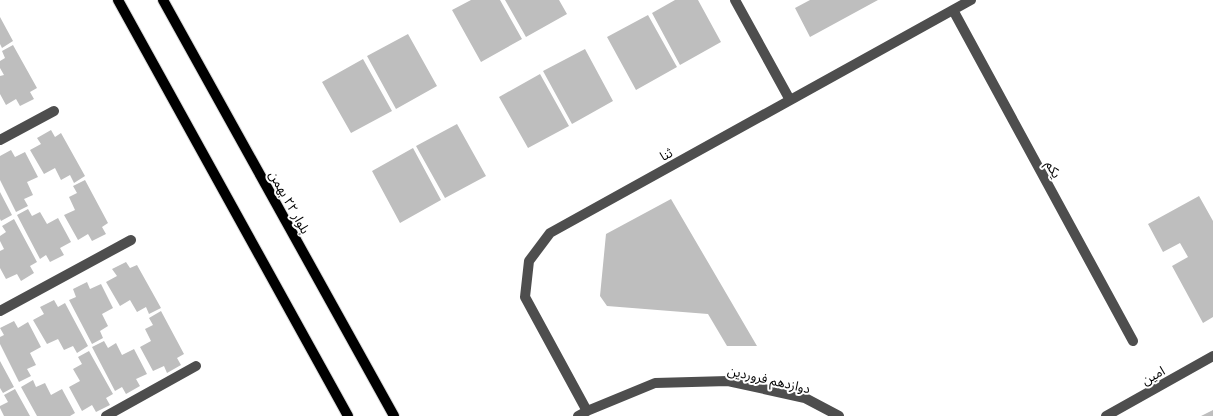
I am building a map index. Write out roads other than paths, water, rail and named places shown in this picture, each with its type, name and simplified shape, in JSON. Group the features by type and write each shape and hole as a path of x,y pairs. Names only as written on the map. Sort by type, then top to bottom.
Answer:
{"main road":[{"path":"118,0 348,416"},
{"name":"بلوار ۲۲ بهمن","path":"163,0 394,416"}],"street":[{"path":"735,0 790,100"},
{"name":"ثنا","path":"582,413 525,297 529,261 550,233 970,0"},
{"name":"یکم","path":"953,10 1133,341"},
{"path":"0,140 54,111"},
{"path":"0,311 131,240"},
{"name":"امین","path":"1106,416 1213,356"},
{"path":"106,416 196,366"},
{"name":"دوازدهم فروردین","path":"582,413 655,383 728,381 804,398 839,416"}]}
